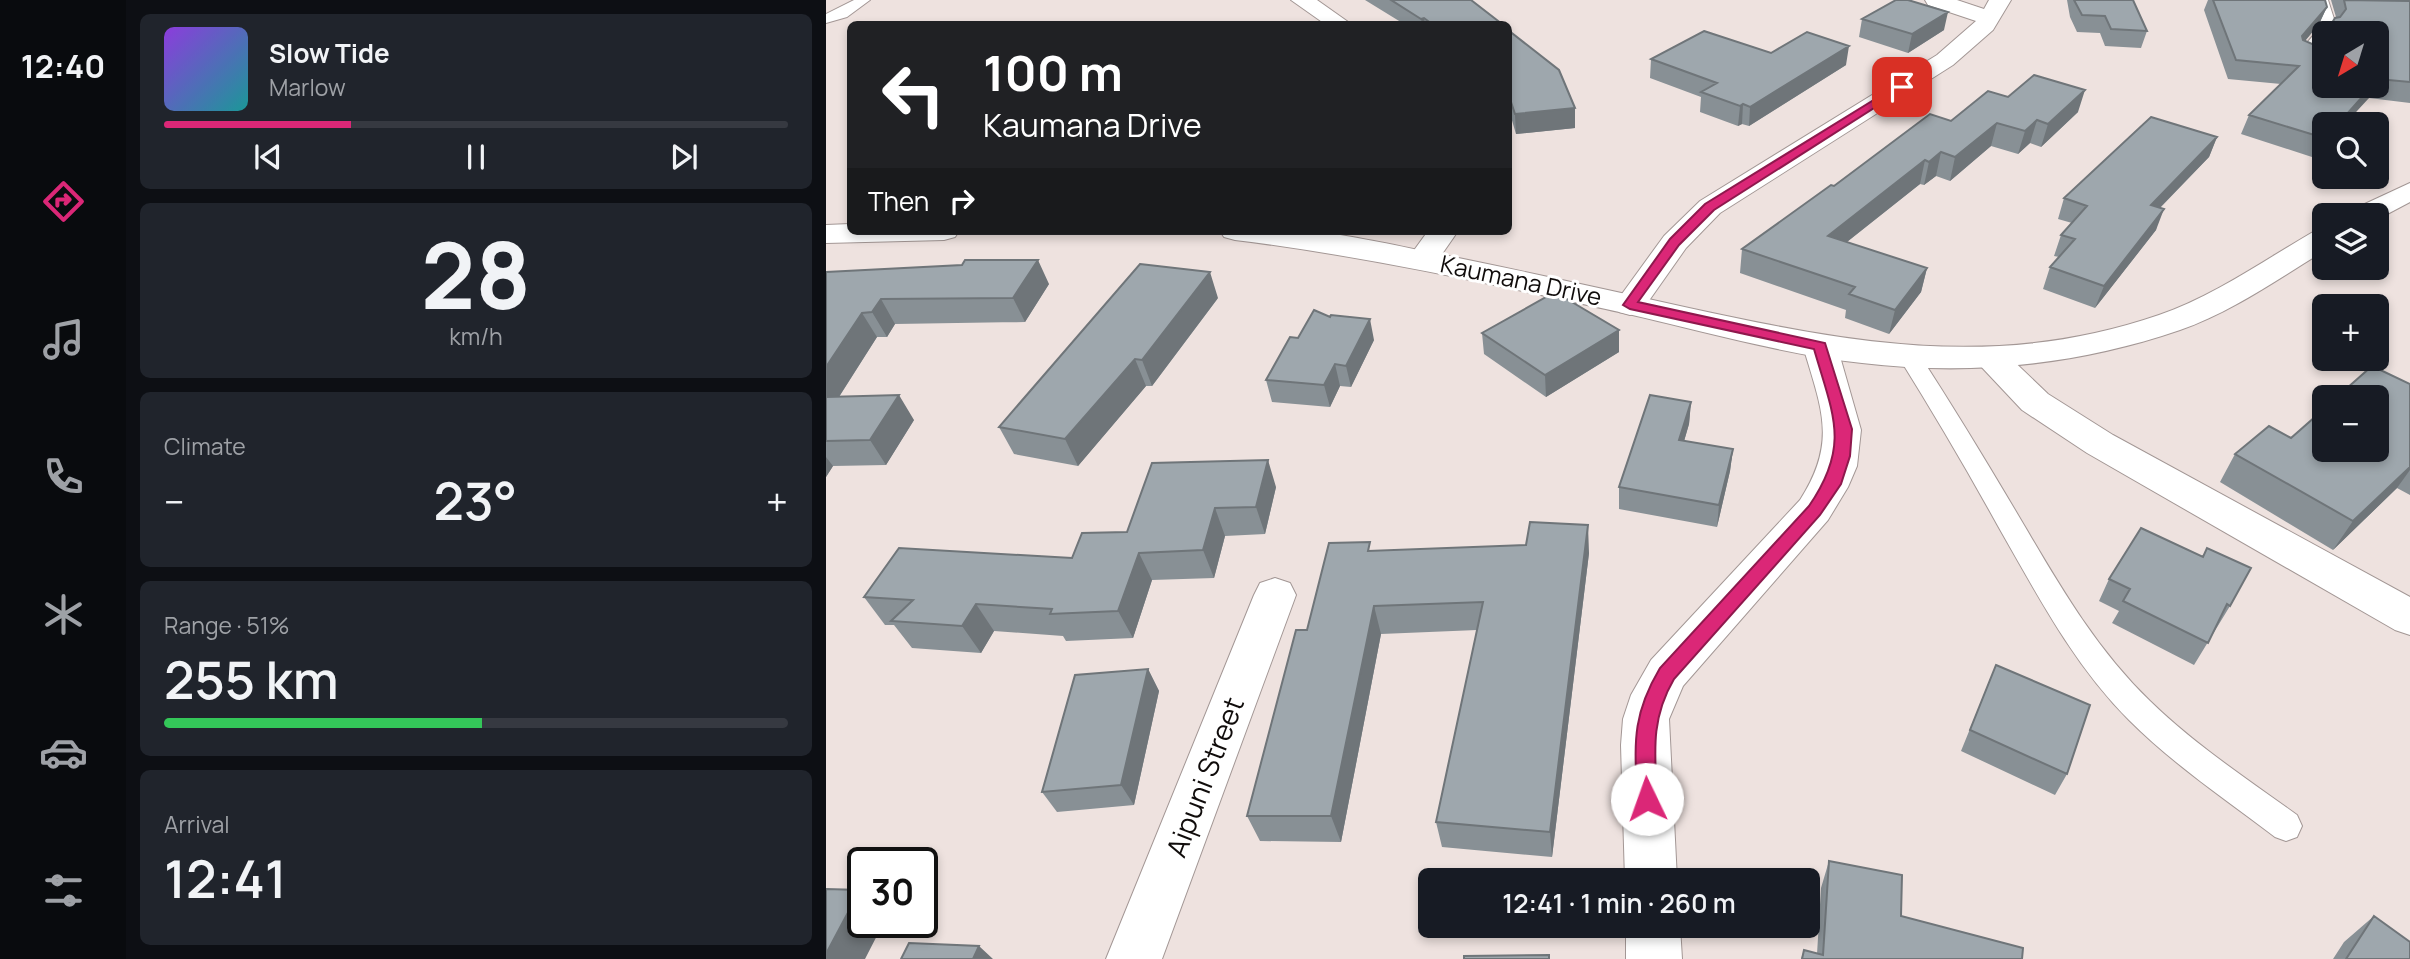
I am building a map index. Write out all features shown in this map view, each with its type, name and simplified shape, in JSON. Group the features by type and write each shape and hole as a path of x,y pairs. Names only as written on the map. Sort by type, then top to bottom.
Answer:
{"street":[{"path":"1302,0 1335,21"},
{"path":"1630,305 1675,242 1710,207 1945,60 1985,25 1994,9 1936,0"},
{"path":"2387,203 2410,191"},
{"path":"826,234 847,233"},
{"name":"Kaumana Drive","path":"1278,235 1422,260 1820,346 1909,356 1991,359 2070,348 2125,336 2170,322 2228,296 2312,245"},
{"path":"1422,260 1440,235"},
{"path":"1650,868 1645,745 1646,719 1654,695 1667,673 1814,510 1833,484 1842,456 1844,429 1820,346"},
{"path":"1991,359 2035,402 2101,444 2410,618"},
{"name":"Aipuni Street","path":"1134,959 1275,595"},
{"path":"1653,938 1654,959"}],"lane":[{"path":"826,19 842,14 863,0"},
{"path":"2303,56 2329,25 2321,0"},
{"path":"1909,356 1958,433 2065,619 2095,659 2139,710 2199,762 2286,826"}],"building":[{"path":"1391,0 1471,0 1498,21 1428,21"},
{"path":"1896,0 1908,0 1948,12 1912,34 1862,19"},
{"path":"2074,0 2133,0 2147,31 2111,29 2105,16 2082,15"},
{"path":"2213,0 2325,0 2327,7 2312,21 2302,36 2303,40 2312,44 2312,98 2361,98 2349,112 2312,112 2312,134 2249,115 2299,66 2236,60"},
{"path":"2344,0 2410,1 2410,82 2389,80 2389,21 2333,21 2346,9"},
{"path":"1704,31 1771,53 1807,32 1849,46 1750,107 1743,104 1740,106 1701,92 1717,83 1651,59"},
{"path":"1512,33 1559,70 1575,108 1515,114 1512,105"},
{"path":"2034,75 2085,90 2048,124 2037,120 2025,131 1997,123 1955,157 1941,152 1929,162 1925,160 1828,236 1927,268 1895,310 1849,294 1855,287 1742,249 1831,185 1834,186 1930,114 1951,121 1988,91 2008,97"},
{"path":"2151,117 2217,137 2151,205 2164,209 2104,286 2050,267 2075,239 2061,235 2087,206 2064,198"},
{"path":"965,260 1038,260 1013,298 881,299 872,312 862,313 826,367 826,272 962,265"},
{"path":"1140,264 1210,272 1142,360 1135,359 1065,439 999,427"},
{"path":"1555,292 1619,330 1545,375 1482,333"},
{"path":"1314,310 1330,317 1370,319 1346,366 1335,364 1324,385 1266,380 1290,337 1298,338"},
{"path":"2366,371 2383,371 2410,384 2410,467 2353,521 2235,454 2269,426 2291,438 2312,420 2312,462 2389,462 2389,385 2351,385"},
{"path":"899,395 870,440 826,441 826,397"},
{"path":"1650,395 1691,402 1679,440 1733,449 1719,505 1619,487"},
{"path":"1268,460 1256,507 1215,508 1203,550 1139,553 1118,611 1050,614 1052,609 976,604 962,626 891,621 913,600 864,597 899,548 1072,558 1082,533 1127,532 1152,463"},
{"path":"1530,522 1588,525 1550,832 1436,822 1483,602 1374,606 1331,816 1247,816 1296,630 1307,630 1329,543 1370,542 1368,551 1526,545"},
{"path":"2141,528 2203,557 2207,548 2251,568 2230,606 2227,604 2208,643 2123,601 2130,589 2109,579"},
{"path":"1996,665 2090,705 2067,774 1970,730"},
{"path":"1148,669 1121,785 1042,792 1075,675"},
{"path":"1829,861 1902,875 1901,916 2023,948 2022,959 1802,959 1804,950 1823,955"},
{"path":"826,889 847,890 847,914 826,954"},
{"path":"2374,916 2410,942 2410,959 2346,959"},
{"path":"909,943 979,946 973,959 901,959"},
{"path":"1549,955 1549,959 1464,959 1464,956"}],"route":[{"path":"1647,799 1646,719 1654,695 1667,673 1814,510 1833,484 1842,456 1844,429 1820,346 1630,305 1675,242 1710,207 1770,167 1902,87"}]}
